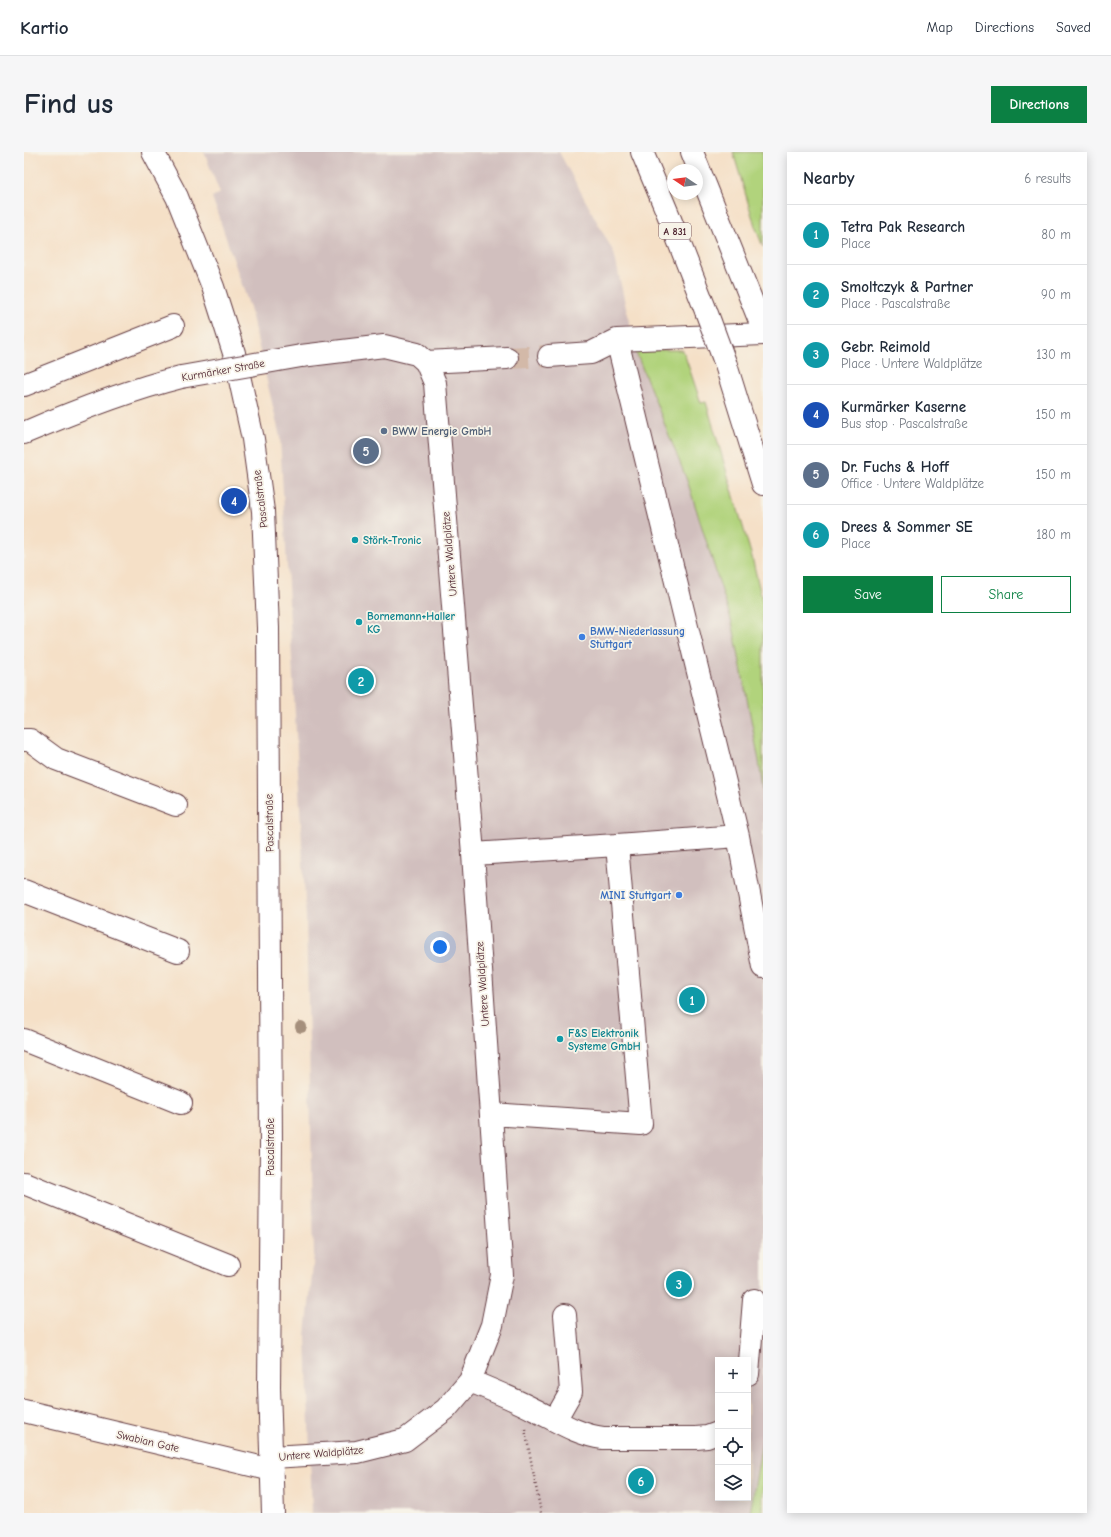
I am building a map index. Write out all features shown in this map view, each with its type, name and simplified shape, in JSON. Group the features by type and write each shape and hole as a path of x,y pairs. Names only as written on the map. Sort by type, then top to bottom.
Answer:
{"main road":[{"name":"Pascalstraße","path":"153,152 177,197 213,287 234,353 253,439 263,511 268,628 271,1146 269,1386 273,1513"},
{"name":"A 831","path":"642,152 668,214 726,365 763,484"},
{"path":"692,152 760,320"},
{"path":"24,385 173,326"},
{"path":"549,356 591,353 616,340 763,334"},
{"path":"616,340 738,836 763,967"},
{"name":"Kurmärker Straße","path":"24,433 160,382 181,377 301,356 384,346 417,354 426,362"},
{"path":"426,362 507,358"},
{"name":"Untere Waldplätze","path":"272,1464 357,1452 404,1440 446,1409 470,1381 492,1325 502,1275 473,854 435,383 426,362"},
{"path":"24,740 30,740 56,759 176,805"},
{"path":"473,854 738,836"},
{"path":"491,1114 641,1124 617,845"},
{"path":"24,891 178,951"},
{"path":"24,1040 181,1103"},
{"path":"24,1183 228,1265"},
{"path":"749,1357 754,1300"},
{"path":"555,1420 571,1392 565,1315"},
{"path":"470,1381 522,1403 579,1433 591,1437 696,1438 707,1437 715,1434"},
{"name":"Swabian Gate","path":"24,1411 272,1464"}],"path":[{"path":"522,1403 524,1423 541,1513"}],"shaded area":[{"path":"204,152 559,152 614,253 636,354 688,483 733,626 759,761 763,791 763,1437 750,1513 312,1513 306,1335 314,1255 306,918 280,437 250,308 212,197 220,193"}],"green space":[{"path":"733,152 763,152 763,247 755,226"},
{"path":"635,350 683,350 701,403 706,402 752,557 763,604 763,791 759,761 733,626 688,483"},
{"path":"763,1437 763,1513 750,1513"}],"tunnel":[{"path":"507,358 549,356"}],"place":[{"name":"BWW Energie GmbH","path":"384,431"},
{"name":"Dr. Fuchs & Hoff","path":"366,451"},
{"name":"Kurmärker Kaserne","path":"234,501"},
{"name":"Störk-Tronic","path":"355,540"},
{"name":"Bornemann+Haller KG","path":"359,622"},
{"name":"BMW-Niederlassung Stuttgart","path":"582,637"},
{"name":"Smoltczyk & Partner","path":"361,681"},
{"name":"MINI Stuttgart","path":"679,895"},
{"name":"Tetra Pak Research","path":"692,1000"},
{"name":"F&S Elektronik Systeme GmbH","path":"560,1039"},
{"name":"Gebr. Reimold","path":"679,1284"},
{"name":"Drees & Sommer SE","path":"641,1481"}]}
